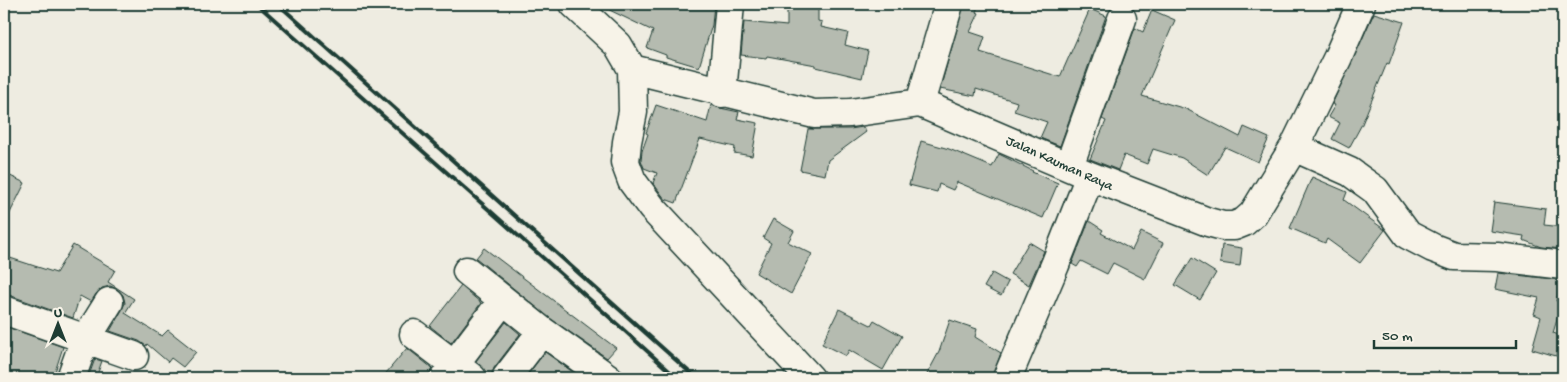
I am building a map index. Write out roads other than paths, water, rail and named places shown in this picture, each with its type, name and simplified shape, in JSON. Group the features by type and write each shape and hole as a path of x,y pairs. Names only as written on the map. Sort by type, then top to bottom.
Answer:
{"street":[{"path":"574,4 618,46 632,69 633,112 625,162 632,181 652,208 810,378"},
{"path":"722,92 730,4"},
{"path":"632,69 814,114 850,113 920,103 949,4"},
{"name":"Jalan Kauman Raya","path":"920,103 1201,220 1223,226 1234,226 1244,222 1253,214 1294,147 1338,58 1361,4"},
{"path":"1007,378 1055,265 1122,19"},
{"path":"1294,147 1350,172 1361,180 1374,190 1408,235 1432,248 1454,256 1497,257 1563,265"},
{"path":"467,271 542,331 608,378"},
{"path":"414,334 457,374 503,300"},
{"path":"71,378 85,339 109,302"},
{"path":"4,310 134,356"},
{"path":"506,378 542,331"}],"railway":[{"path":"257,4 677,378"},
{"path":"278,4 696,378"}]}
